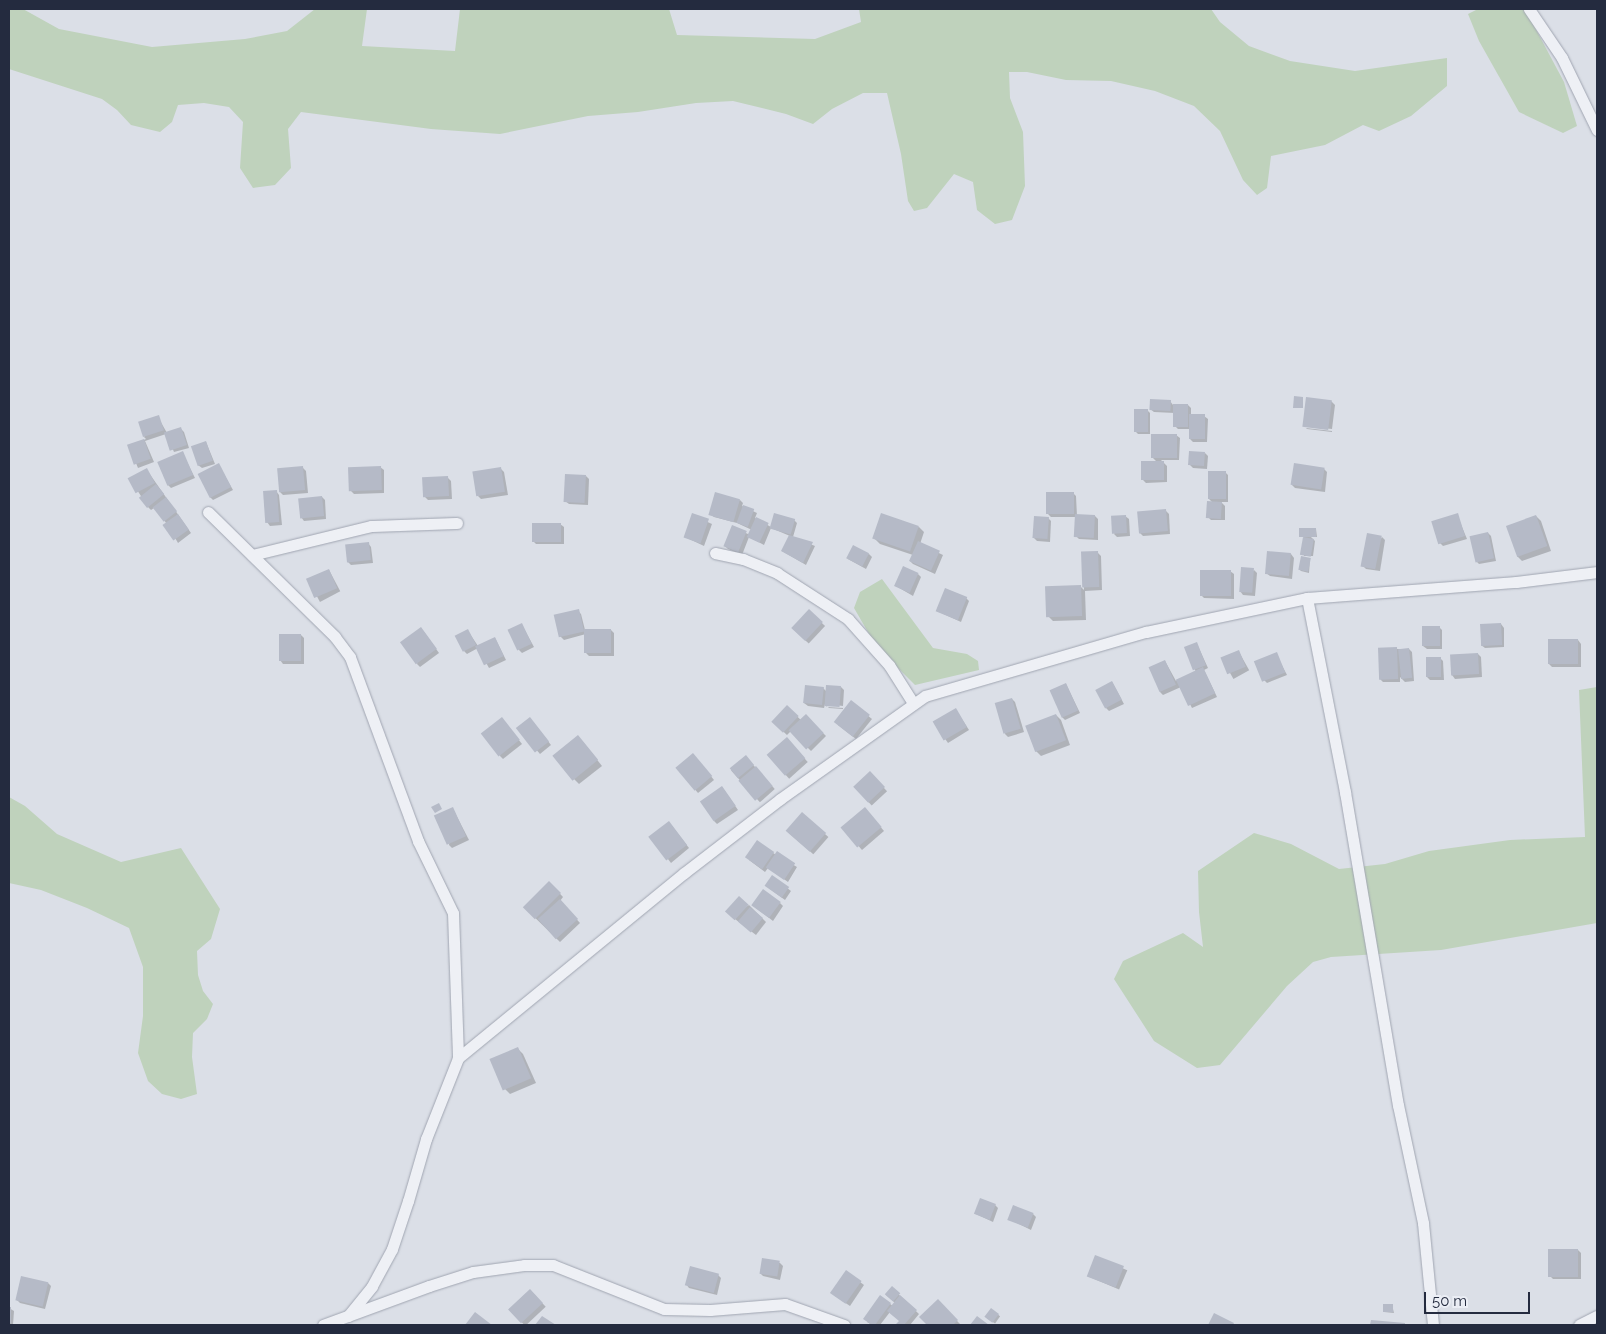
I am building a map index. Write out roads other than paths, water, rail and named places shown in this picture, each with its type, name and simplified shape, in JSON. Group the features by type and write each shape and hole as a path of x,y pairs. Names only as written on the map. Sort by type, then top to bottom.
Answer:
{"street":[{"path":"1529,9 1562,58 1597,130"},
{"path":"208,512 345,648 356,669 418,841 452,913 458,1058 426,1139 411,1194 392,1249 372,1286 348,1316"},
{"path":"252,555 372,526 457,523"},
{"path":"715,552 743,559 777,573 848,619 889,665 913,703"},
{"path":"458,1058 684,873 913,703 938,690 1146,632 1307,598 1516,582 1597,572"},
{"path":"1307,598 1342,772 1398,1105 1423,1223 1433,1325"},
{"path":"322,1325 473,1272 524,1265 553,1266 664,1309 710,1310 785,1304 844,1325"},
{"path":"1579,1325 1597,1316"}]}
